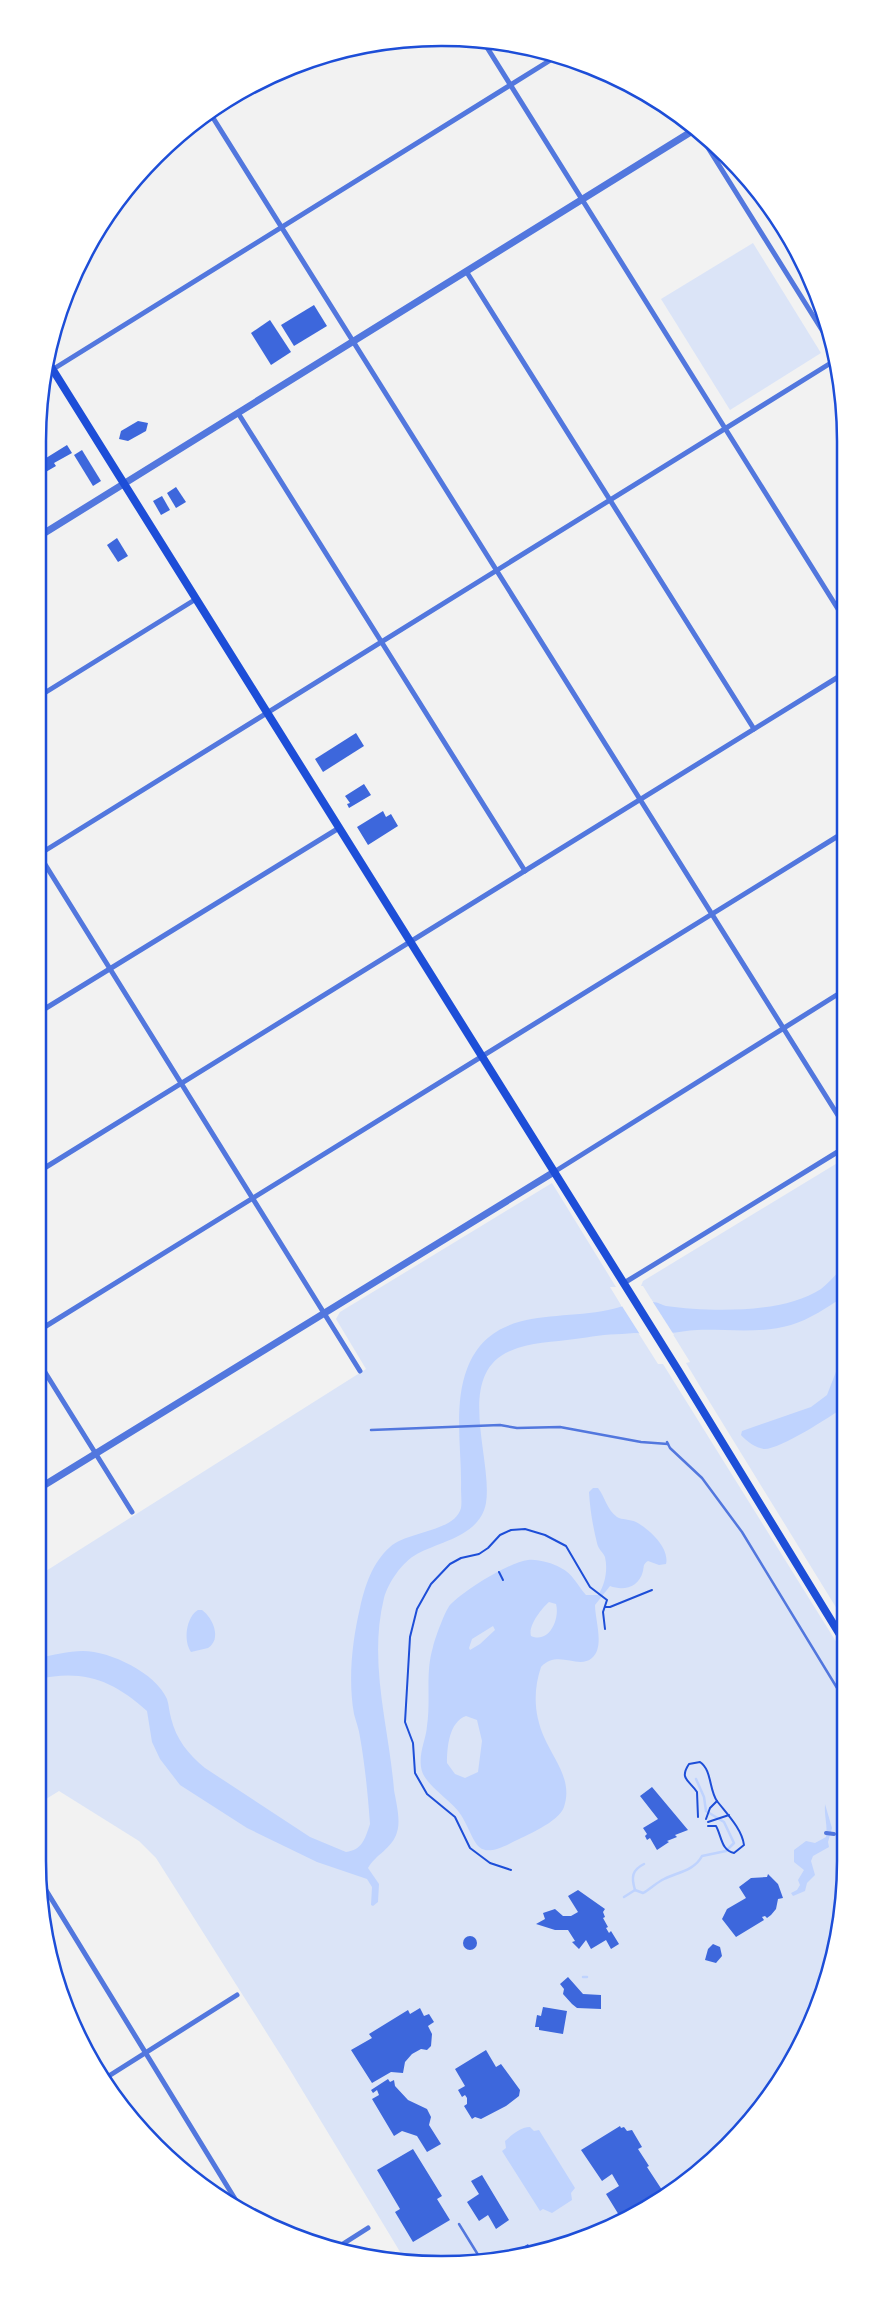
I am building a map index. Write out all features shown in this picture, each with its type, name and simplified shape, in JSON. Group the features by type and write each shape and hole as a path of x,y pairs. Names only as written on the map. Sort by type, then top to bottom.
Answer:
{"main road":[{"path":"53,373 124,484 482,1056 678,1370 837,1630"}],"street":[{"path":"488,49 837,609"},
{"path":"54,365 282,227 549,61"},
{"path":"214,118 837,1114"},
{"path":"46,532 689,133"},
{"path":"711,153 820,328"},
{"path":"466,271 754,729"},
{"path":"46,849 829,364"},
{"path":"238,413 525,871"},
{"path":"46,692 196,599"},
{"path":"46,1167 837,678"},
{"path":"46,1009 339,828"},
{"path":"46,1325 837,837"},
{"path":"46,866 325,1311 360,1371"},
{"path":"46,1484 837,996"},
{"path":"624,1284 837,1152"},
{"path":"46,1374 132,1512"},
{"path":"826,1833 834,1834"},
{"path":"48,1893 233,2196"},
{"path":"110,2075 237,1994"},
{"path":"345,2243 368,2228"}],"lane":[{"path":"371,1430 500,1425 517,1428 560,1427 646,1443 668,1443 702,1478 742,1532 837,1688"},
{"path":"459,2224 477,2254"}],"path":[{"path":"511,1870 490,1863 470,1848 455,1817 428,1794 415,1773 413,1742 405,1722 410,1637 417,1609 431,1584 450,1564 461,1558 479,1554 488,1548 500,1535 511,1530 525,1530 545,1535 566,1546 590,1587 606,1600 605,1629"},
{"path":"499,1572 503,1580"},
{"path":"605,1607 610,1607 652,1590"},
{"path":"698,1817 697,1792 684,1779 684,1775 689,1764 700,1762 705,1766 717,1801 729,1815 743,1839 744,1845 734,1853 729,1852 720,1842 716,1826 708,1826"},
{"path":"717,1801 709,1810 707,1820 729,1815"}],"shaded area":[{"path":"753,243 821,353 730,410 661,299"},
{"path":"837,1163 837,1609 686,1363 690,1362 643,1286 641,1286 643,1281"},
{"path":"552,1183 616,1287 610,1287 621,1305 621,1334 639,1334 658,1364 663,1364 837,1643 837,1860 833,1912 829,1938 816,1988 807,2012 784,2058 739,2121 702,2158 682,2174 639,2203 593,2226 569,2235 519,2248 467,2255 442,2256 401,2253 287,2065 156,1858 139,1841 59,1791 46,1799 46,1571 366,1369 336,1319 340,1312"}],"water":[{"path":"837,1274 837,1301 805,1320 780,1328 610,1334 526,1346 510,1351 493,1363 484,1379 480,1398 480,1420 487,1485 486,1503 482,1514 468,1530 417,1554 406,1562 392,1580 384,1598 378,1646 379,1670 398,1811 398,1827 392,1843 368,1868 379,1884 378,1902 373,1906 371,1905 372,1887 367,1879 317,1862 247,1828 180,1785 160,1759 152,1742 147,1711 134,1700 97,1680 69,1675 46,1678 46,1656 66,1652 94,1652 119,1659 131,1665 143,1672 161,1689 167,1699 173,1726 179,1739 188,1752 205,1768 310,1837 346,1852 356,1849 362,1843 370,1824 360,1734 354,1714 351,1688 353,1648 362,1600 367,1583 378,1560 390,1547 407,1538 450,1522 457,1516 461,1508 460,1398 467,1369 478,1349 492,1335 508,1326 527,1320 608,1310 642,1302 655,1302 666,1306 684,1308 724,1310 767,1307 805,1297 821,1289"},
{"path":"837,1369 837,1412 828,1418 771,1448 764,1449 758,1447 748,1442 741,1435 742,1431 811,1407 827,1395"},
{"path":"593,1488 598,1488 608,1507 617,1517 636,1522 647,1529 662,1546 665,1552 666,1564 659,1565 648,1561 644,1564 641,1577 634,1585 625,1588 610,1586 595,1605 599,1640 596,1653 592,1658 581,1662 561,1659 554,1660 547,1662 541,1667 536,1694 538,1720 564,1779 566,1797 564,1807 556,1818 533,1832 499,1848 483,1849 474,1840 461,1815 427,1780 421,1767 428,1716 429,1667 434,1643 448,1608 456,1599 487,1578 520,1562 536,1560 565,1570 586,1595 598,1595 605,1577 606,1562 597,1543 589,1492","holes":["549,1602 556,1604 557,1610 552,1628 543,1636 531,1636 533,1623","493,1626 495,1630 480,1644 470,1650 472,1639","466,1716 477,1720 482,1741 478,1772 465,1778 455,1774 447,1763 450,1736 460,1719"]},
{"path":"198,1610 202,1610 210,1618 215,1639 208,1648 191,1652 187,1642 188,1623"},
{"path":"825,1804 832,1828 828,1842 829,1847 813,1856 811,1861 815,1875 807,1883 805,1891 793,1896 791,1893 797,1890 800,1885 798,1880 804,1870 794,1862 794,1850 806,1841 815,1843 826,1837"},
{"path":"526,2127 530,2127 534,2131 539,2130 575,2188 571,2193 572,2200 552,2213 543,2209 540,2211 502,2151 506,2148 505,2141 510,2136"}],"pier":[{"path":"651,1299 674,1335 641,1336 620,1303"}],"building":[{"path":"314,305 327,326 294,346 281,325"},
{"path":"270,320 291,352 271,365 251,333"},
{"path":"138,421 148,423 146,431 128,441 119,439 121,431"},
{"path":"67,445 72,453 54,463 56,466 46,472 46,458"},
{"path":"82,450 101,481 93,486 74,455"},
{"path":"176,487 186,502 176,508 167,493"},
{"path":"162,496 170,510 161,515 153,501"},
{"path":"117,538 128,556 118,562 107,545"},
{"path":"356,733 364,746 323,772 315,759"},
{"path":"364,784 371,795 349,808 347,804 350,803 345,796"},
{"path":"383,811 386,817 391,814 398,826 368,845 357,827"},
{"path":"652,1787 688,1830 675,1835 677,1837 667,1841 669,1842 657,1850 650,1838 647,1840 645,1836 647,1834 643,1828 658,1819 640,1796"},
{"path":"768,1874 778,1884 783,1898 778,1899 776,1909 771,1915 767,1918 765,1916 762,1917 764,1920 736,1937 722,1919 727,1909 746,1898 739,1887 751,1878 767,1877"},
{"path":"578,1890 605,1909 603,1912 605,1917 603,1918 608,1927 606,1928 609,1933 611,1931 619,1944 611,1949 606,1940 591,1949 586,1940 579,1949 572,1942 575,1941 568,1930 555,1930 536,1924 545,1919 543,1913 555,1909 563,1916 571,1916 578,1912 568,1896"},
{"path":"470,1936 475,1938 477,1943 475,1948 470,1950 465,1948 463,1943 465,1938"},
{"path":"713,1944 720,1947 722,1956 716,1963 705,1960 708,1949"},
{"path":"568,1977 583,1994 601,1995 601,2009 577,2008 572,2004 563,1994 564,1989 560,1984"},
{"path":"543,2007 567,2011 563,2034 539,2030 539,2027 535,2027 537,2015 541,2016"},
{"path":"420,2008 424,2016 429,2014 434,2022 428,2026 432,2034 431,2046 427,2050 421,2049 412,2054 405,2062 403,2073 391,2072 372,2083 351,2050 372,2038 369,2034 408,2010 410,2014"},
{"path":"486,2050 496,2067 501,2064 520,2090 519,2096 506,2106 481,2119 475,2117 472,2119 464,2106 467,2104 467,2098 465,2095 462,2097 458,2090 465,2086 455,2069"},
{"path":"388,2079 390,2082 394,2080 395,2086 408,2100 427,2109 431,2117 429,2125 441,2144 427,2152 417,2136 402,2131 394,2136 372,2099 379,2095 377,2090 373,2093 371,2090"},
{"path":"620,2126 621,2128 624,2127 627,2131 632,2130 642,2147 638,2149 661,2189 618,2214 606,2194 619,2186 612,2174 602,2181 581,2150"},
{"path":"413,2149 442,2196 437,2199 450,2220 413,2242 395,2212 400,2209 377,2170"},
{"path":"482,2175 509,2220 496,2229 488,2215 479,2221 467,2202 479,2194 471,2181"}],"waterway":[{"path":"635,1890 643,1893 658,1882 695,1865 702,1856 726,1851 734,1843 724,1822 706,1811 704,1797 696,1779"},
{"path":"635,1890 633,1881 635,1871 644,1864"},
{"path":"624,1897 635,1890"}]}
